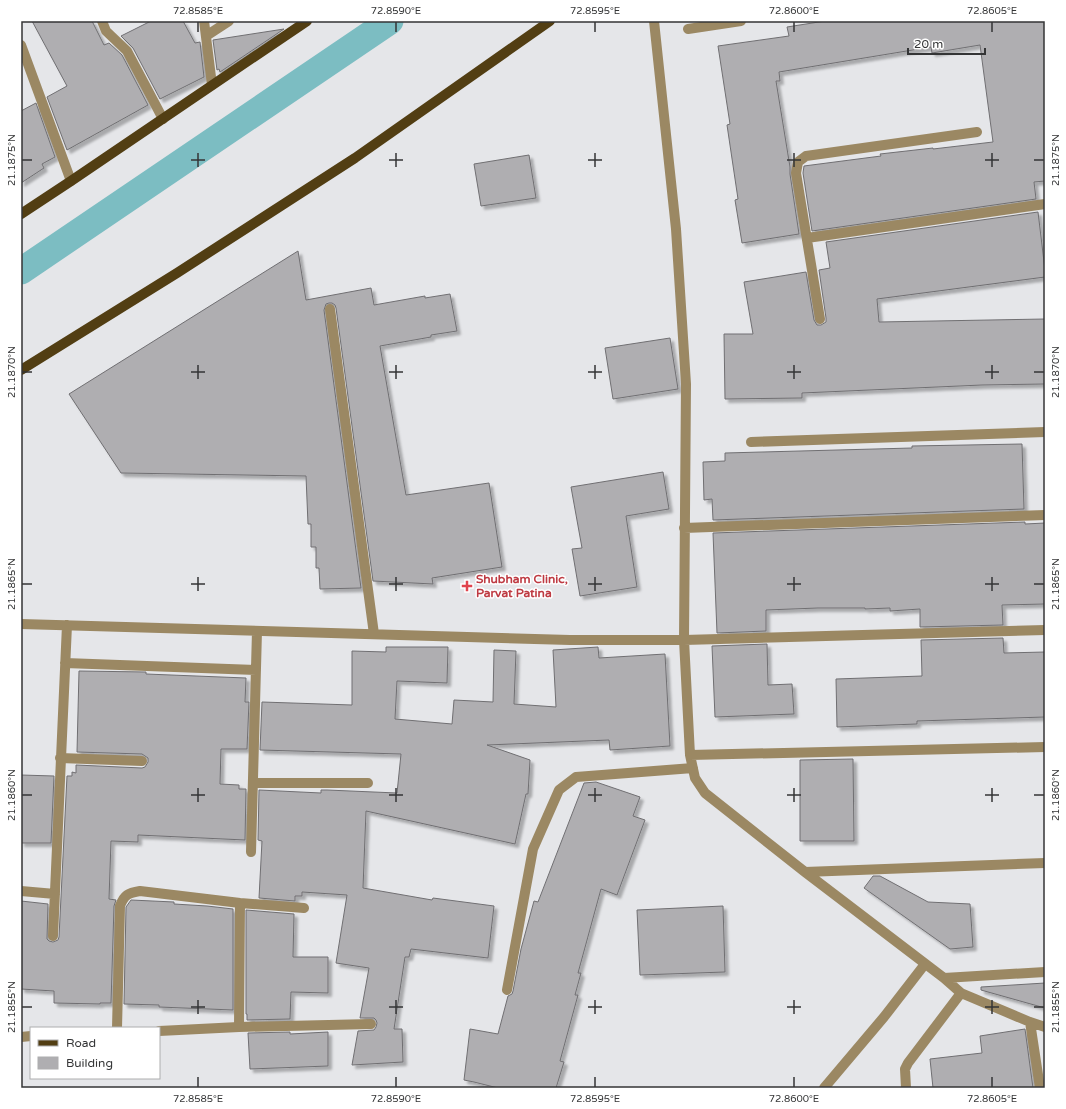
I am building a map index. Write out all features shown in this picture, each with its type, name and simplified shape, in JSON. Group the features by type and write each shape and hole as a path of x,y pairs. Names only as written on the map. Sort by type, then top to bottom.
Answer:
{"main road":[{"path":"21,214 307,21"},
{"path":"21,370 177,273 348,162 550,21"}],"street":[{"path":"102,21 106,31 127,52 163,119"},
{"path":"204,21 212,85"},
{"path":"206,36 229,21"},
{"path":"654,21 676,229 686,384 684,640 690,755 695,778 706,793 805,872 944,978 961,993 1045,1027"},
{"path":"688,29 741,21"},
{"path":"21,45 71,181"},
{"path":"820,319 796,174 798,162 806,156 977,132"},
{"path":"807,238 1045,204"},
{"path":"330,309 374,634"},
{"path":"751,442 1045,432"},
{"path":"684,528 1045,515"},
{"path":"21,624 570,640 684,640 1045,630"},
{"path":"54,936 60,758 67,625"},
{"path":"251,852 257,631"},
{"path":"65,663 256,670"},
{"path":"690,755 1045,747"},
{"path":"60,758 142,761"},
{"path":"507,990 533,849 559,790 576,777 693,768"},
{"path":"253,783 368,783"},
{"path":"805,872 1045,863"},
{"path":"21,891 55,894"},
{"path":"117,1027 120,906 123,898 130,893 140,891 240,903 304,908"},
{"path":"239,1027 240,903"},
{"path":"824,1088 884,1017 925,964"},
{"path":"944,978 1045,972"},
{"path":"906,1088 905,1069 961,993"},
{"path":"1030,1022 1040,1088"},
{"path":"160,1031 239,1027 371,1024"}],"building":[{"path":"32,21 92,21 104,45 109,43 122,55 148,105 67,150 47,97 67,86"},
{"path":"151,21 183,21 195,43 200,42 204,77 160,99 133,48 121,36"},
{"path":"825,21 1045,21 1045,181 1034,182 1036,199 812,231 803,173 804,166 881,156 880,154 993,142 980,45 932,53 931,47 779,72 780,81 776,81 799,234 742,243 735,200 738,199 727,125 730,124 718,46 789,36 787,27"},
{"path":"284,29 220,72 219,69 217,70 213,40"},
{"path":"36,103 55,157 42,164 44,168 21,183 21,111"},
{"path":"529,155 536,198 481,206 474,164"},
{"path":"1038,212 1045,277 877,299 879,322 1045,319 1045,384 982,385 802,393 802,398 725,399 724,334 753,334 744,282 806,272 814,320 817,325 821,325 826,322 826,318 819,270 830,268 826,242"},
{"path":"298,251 306,300 371,288 374,305 425,296 425,298 450,294 457,331 380,346 406,495 489,483 502,567 432,578 433,584 373,581 336,308 332,303 326,304 324,310 361,588 320,589 319,568 316,568 316,547 311,547 311,524 308,524 306,476 121,473 69,394"},
{"path":"670,338 678,389 613,399 605,348"},
{"path":"1022,444 1024,509 713,520 712,499 704,500 703,462 725,461 725,453 912,448 912,446"},
{"path":"663,472 669,509 626,516 637,587 580,596 572,549 582,548 571,487"},
{"path":"1025,522 1025,524 1045,523 1045,604 1002,605 1003,625 920,627 920,609 890,611 890,608 818,608 766,610 766,631 717,633 713,533"},
{"path":"1003,638 1004,653 1045,652 1045,717 917,721 917,724 837,727 836,679 922,676 921,640"},
{"path":"767,644 768,685 792,684 794,714 715,717 712,646"},
{"path":"386,647 448,647 447,683 397,681 395,719 452,724 454,700 493,702 494,650 516,651 514,704 556,707 553,650 598,647 599,658 665,654 670,746 610,750 609,740 487,745 530,760 528,794 526,794 515,844 366,811 363,888 432,900 433,898 494,906 488,958 411,949 409,957 405,957 394,1029 402,1029 403,1062 352,1065 358,1031 374,1030 377,1023 374,1018 360,1018 369,968 336,963 347,895 302,892 302,896 295,896 295,901 259,898 262,841 258,840 259,790 321,793 321,790 327,790 397,793 401,754 260,750 262,702 352,705 352,651 386,652"},
{"path":"79,671 146,672 146,674 246,678 245,702 249,702 247,749 221,749 220,784 239,785 239,789 246,789 245,840 138,835 138,842 111,841 109,899 116,900 114,906 111,1003 100,1004 54,1003 54,991 21,989 21,901 48,904 47,939 53,942 58,940 59,937 67,776 72,776 72,772 76,773 76,765 142,768 145,767 148,762 148,758 142,754 77,752"},
{"path":"853,759 854,841 800,841 800,760"},
{"path":"21,775 54,776 51,843 21,843"},
{"path":"596,782 640,797 633,816 645,820 617,895 601,889 578,973 581,973 575,995 578,995 560,1061 564,1062 556,1088 498,1088 464,1080 470,1029 498,1034 508,996 512,994 513,991 521,949 534,901 538,902 584,783"},
{"path":"873,876 880,876 928,902 970,904 973,947 950,949 864,888"},
{"path":"131,900 174,902 174,904 233,909 233,1010 124,1004 126,907"},
{"path":"723,906 725,972 640,975 637,910"},
{"path":"246,910 294,914 293,957 328,957 328,993 291,992 290,1019 247,1020"},
{"path":"1045,983 1045,1008 981,990 981,987"},
{"path":"1025,1029 1033,1088 933,1088 930,1059 982,1053 980,1036"},
{"path":"290,1032 290,1034 328,1032 328,1066 250,1069 248,1033"}],"waterway":[{"path":"21,271 390,21"}],"place":[{"name":"Shubham Clinic, Parvat Patina","path":"467,586"}]}
